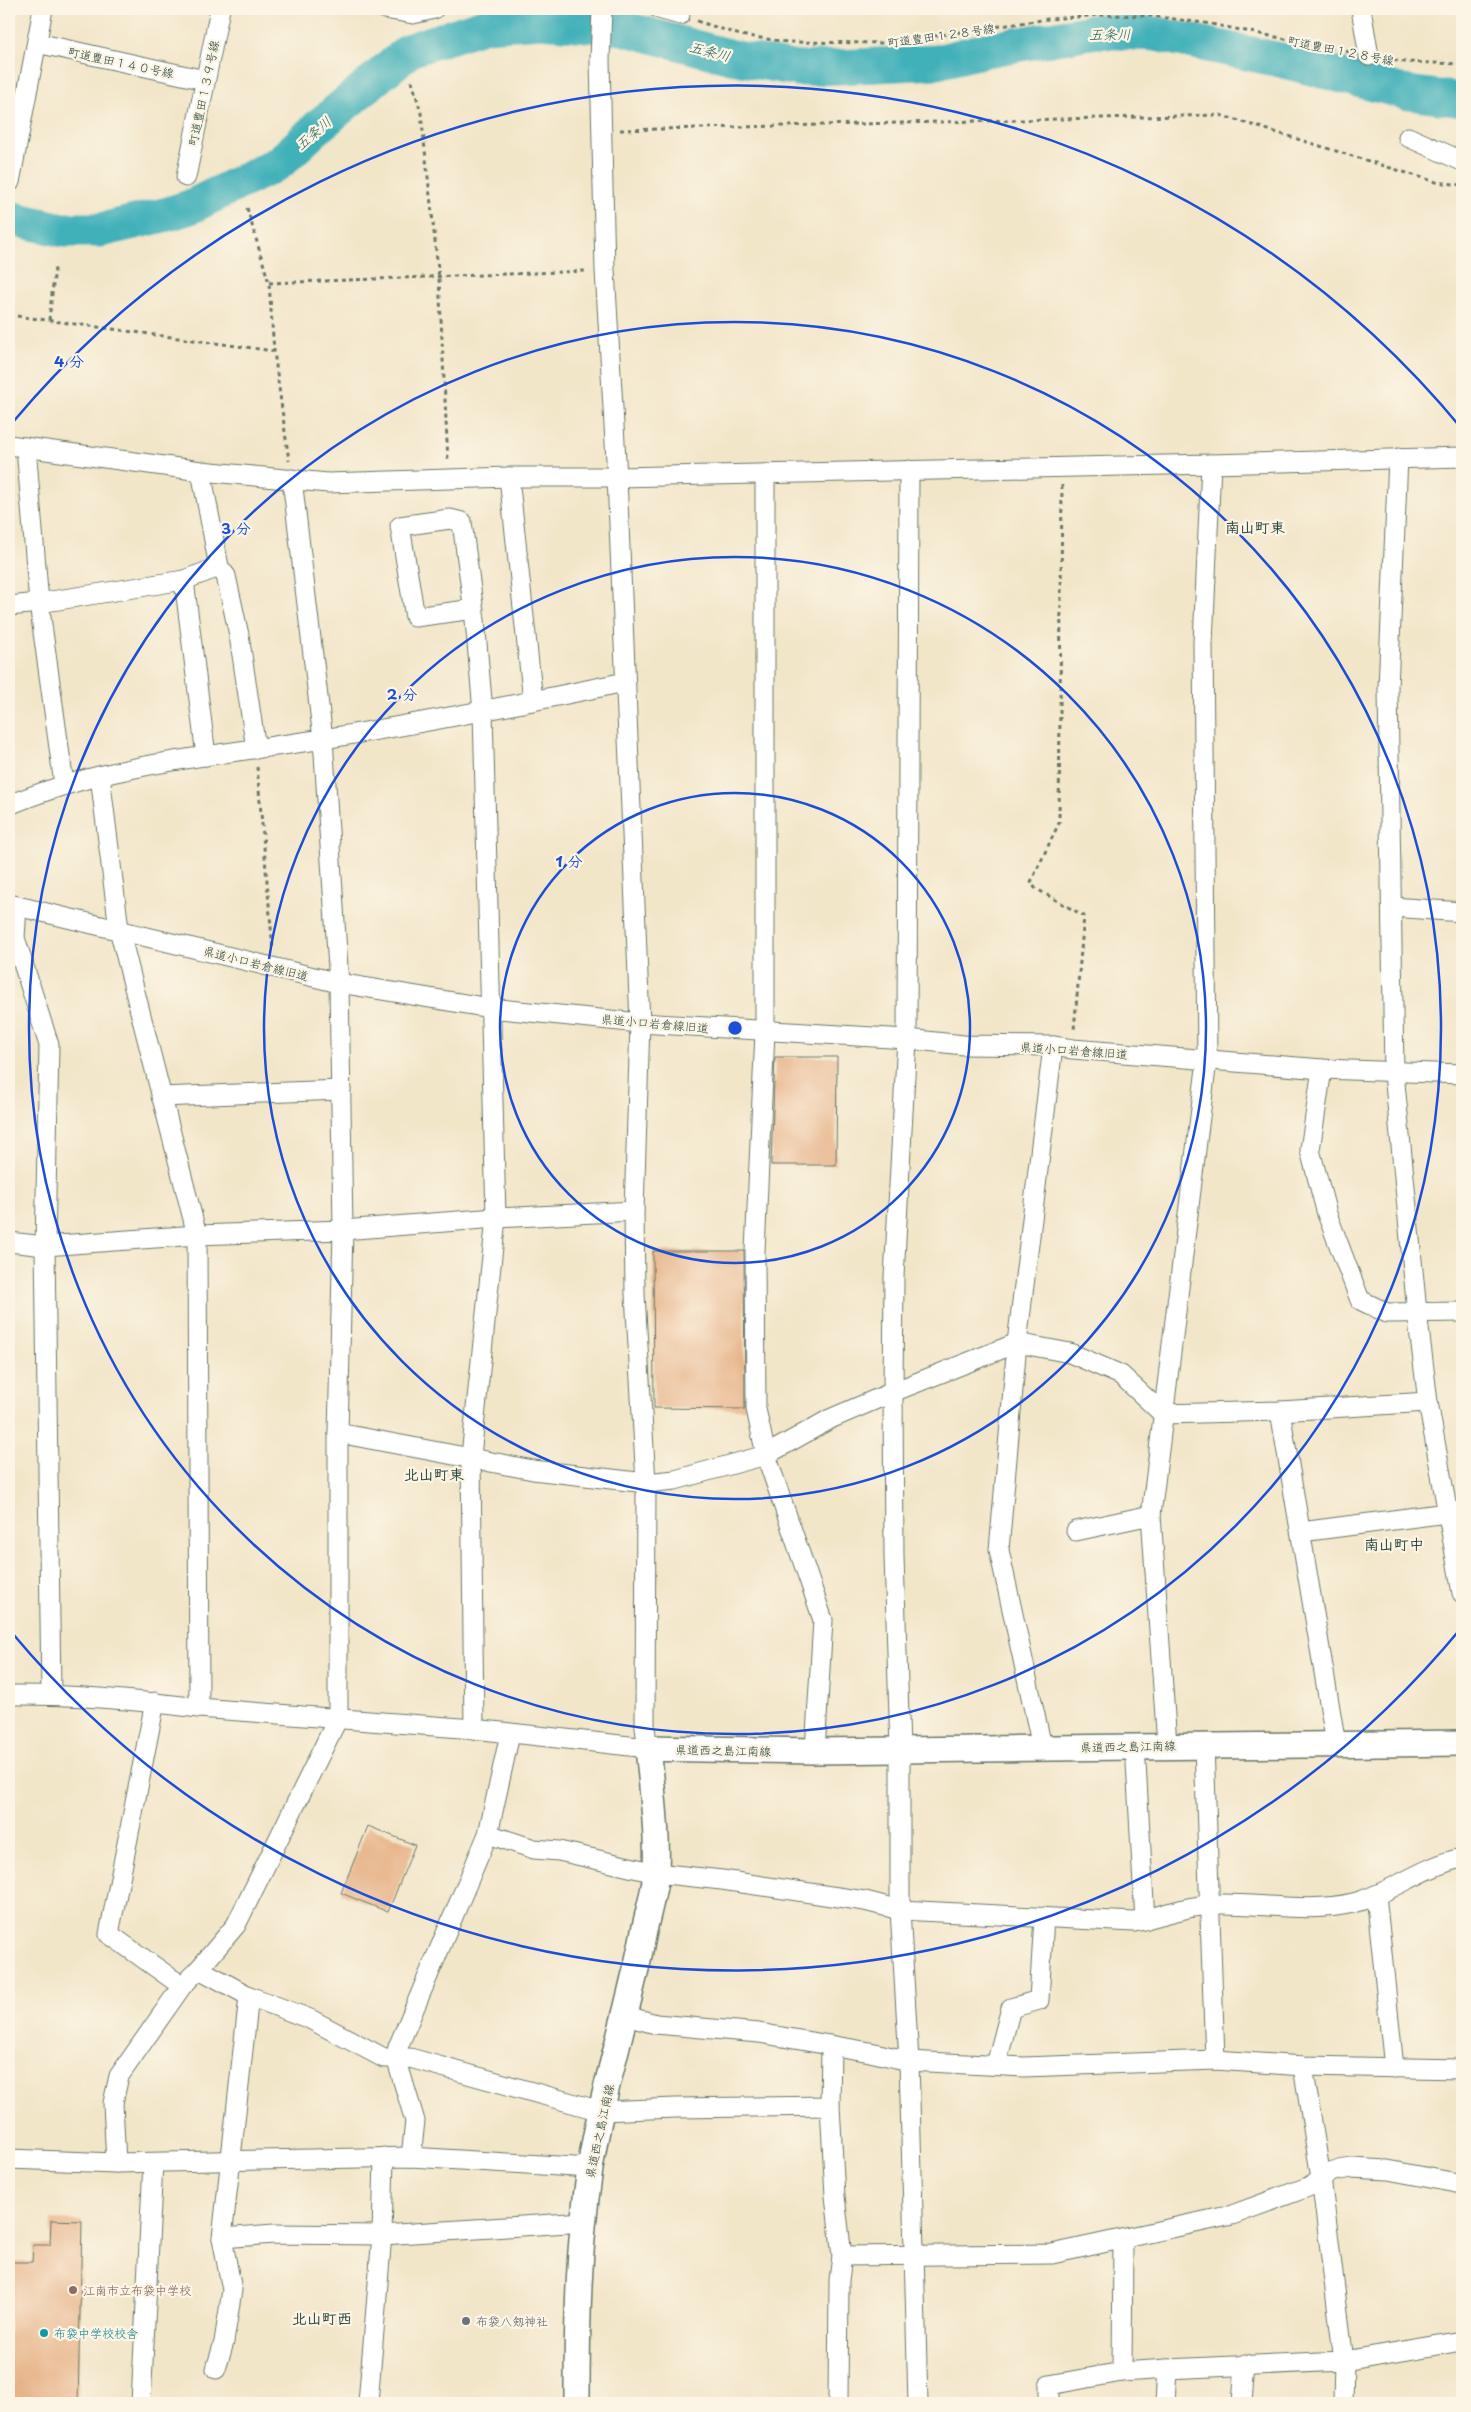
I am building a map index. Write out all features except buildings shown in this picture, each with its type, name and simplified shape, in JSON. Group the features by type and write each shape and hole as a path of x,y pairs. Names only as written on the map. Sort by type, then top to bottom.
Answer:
{"main road":[{"name":"県道西之島江南線","path":"578,2403 577,2321 590,2168 601,2111 626,2016 656,1873 648,1748 815,1751 1166,1745 1462,1743"}],"street":[{"path":"10,182 44,9"},
{"name":"町道豊田１３９号線","path":"186,177 220,9"},
{"path":"385,9 413,14 434,9"},
{"path":"659,9 680,15"},
{"path":"1361,9 1369,56"},
{"path":"9,1695 51,1694 155,1702 199,1708 474,1729 648,1748 645,1728 646,1483 634,1294 634,1211 640,1023 618,478 605,270 600,60 602,18"},
{"name":"町道豊田１４０号線","path":"37,44 205,80"},
{"path":"1408,137 1462,161"},
{"path":"64,784 17,446 201,471 328,483 509,477 618,478 1462,457"},
{"path":"1398,458 1388,688 1394,1073 1417,1312 1428,1402 1455,1512 1462,1593"},
{"path":"1166,1745 1151,1516 1207,1060 1203,643 1211,464"},
{"path":"909,470 907,1039 894,1277 893,1392 894,1556 900,1749 900,1910 909,2061 918,2403"},
{"path":"201,471 220,567 226,576 239,635 256,749"},
{"path":"765,474 765,1032 755,1261 756,1409 766,1455 823,1620 815,1751"},
{"path":"509,477 533,701"},
{"path":"116,2163 113,2103 118,2076 182,1986 236,1925 338,1718 338,1433 343,1230 339,983 323,739 292,479"},
{"path":"474,609 415,617 400,526 450,519 462,522 474,609 483,712 496,1218 471,1456 474,1729"},
{"path":"9,606 39,604 184,580 220,567"},
{"path":"184,580 206,756"},
{"path":"9,805 64,784 100,776 206,756 323,739 483,712 625,682"},
{"path":"100,776 118,929 197,1235 199,1708"},
{"path":"13,905 14,938 49,1046 45,1246 51,1694"},
{"name":"県道小口岩倉線旧道","path":"13,905 339,983 490,1008 640,1023 765,1032 907,1039 964,1045 1053,1046 1073,1050 1322,1069 1462,1074"},
{"path":"1392,907 1462,912"},
{"path":"1042,1747 999,1550 1017,1343 1053,1046"},
{"path":"1322,1069 1310,1150 1327,1214 1360,1300 1387,1313 1462,1312"},
{"path":"161,1097 341,1090"},
{"path":"9,1242 45,1246 197,1235 343,1230 496,1218 634,1211"},
{"path":"338,1433 471,1456 533,1470 646,1483 675,1480 766,1455 830,1419 1017,1343 1070,1353 1121,1375 1163,1414 1280,1411 1428,1402"},
{"path":"1280,1411 1336,1744"},
{"path":"1301,1532 1455,1512"},
{"path":"1076,1531 1151,1516"},
{"path":"155,1702 109,1934 182,1986"},
{"path":"411,2157 416,2121 396,2058 398,2046 488,1834 510,1734"},
{"path":"1204,1745 1215,2060"},
{"path":"1135,1746 1145,1920"},
{"path":"488,1834 534,1849 559,1851 656,1873 722,1880 846,1898 900,1910 1134,1922 1171,1911 1210,1905 1328,1907 1354,1903 1376,1895 1441,1862 1462,1858"},
{"path":"1376,1895 1394,2068"},
{"path":"996,2065 1011,2008 1039,2000 1044,1917"},
{"path":"199,1969 249,1996 310,2019 384,2058 410,2058 601,2111 830,2106"},
{"path":"216,2369 224,2342 232,2290 222,2238 249,1996"},
{"path":"626,2016 656,2024 750,2032 831,2045 909,2061 1024,2067 1215,2060 1304,2066 1462,2069"},
{"path":"831,2045 830,2106 842,2256 838,2403"},
{"path":"1304,2066 1321,2178 1344,2361 1343,2403"},
{"path":"368,2403 382,2235 384,2157"},
{"path":"9,2159 152,2163 411,2157 590,2168"},
{"path":"141,2403 152,2163"},
{"path":"842,2256 1052,2254 1232,2215 1308,2187 1332,2172 1352,2168 1388,2170 1462,2184"},
{"path":"222,2238 274,2234 382,2235 584,2222"},
{"path":"1122,2372 1123,2239"},
{"path":"1049,2403 1049,2385 1122,2372 1245,2364 1344,2361 1462,2341"},
{"path":"1242,2403 1245,2364"},
{"path":"1165,2403 1167,2368"}],"path":[{"name":"町道豊田１２８号線","path":"680,15 740,35 787,42 887,43 1048,19 1103,15 1151,16 1211,24 1404,62 1462,64"},
{"path":"412,81 421,113 439,278 448,479"},
{"path":"602,131 1220,115 1436,182 1462,184"},
{"path":"247,208 269,283 274,351 292,479"},
{"path":"49,320 55,268"},
{"path":"269,283 439,278 605,270"},
{"path":"9,315 274,351"},
{"path":"1062,467 1059,824 1031,882 1035,888 1084,916 1073,1050"},
{"path":"256,749 275,968"}],"waterway":[{"name":"五条川","path":"9,218 63,230 101,230 190,207 279,163 320,125 410,50 486,25 541,21 623,28 731,57 798,69 937,62 986,50 1097,31 1156,34 1280,60 1408,93 1462,100"}],"place":[{"name":"江南市立布袋中学校","path":"73,2290"},
{"name":"布袋八剱神社","path":"466,2321"},
{"name":"布袋中学校校舎","path":"44,2333"}],"district":[{"name":"南山町東","path":"1255,526"},
{"name":"北山町東","path":"434,1473"},
{"name":"南山町中","path":"1394,1543"},
{"name":"北山町西","path":"322,2317"}]}
